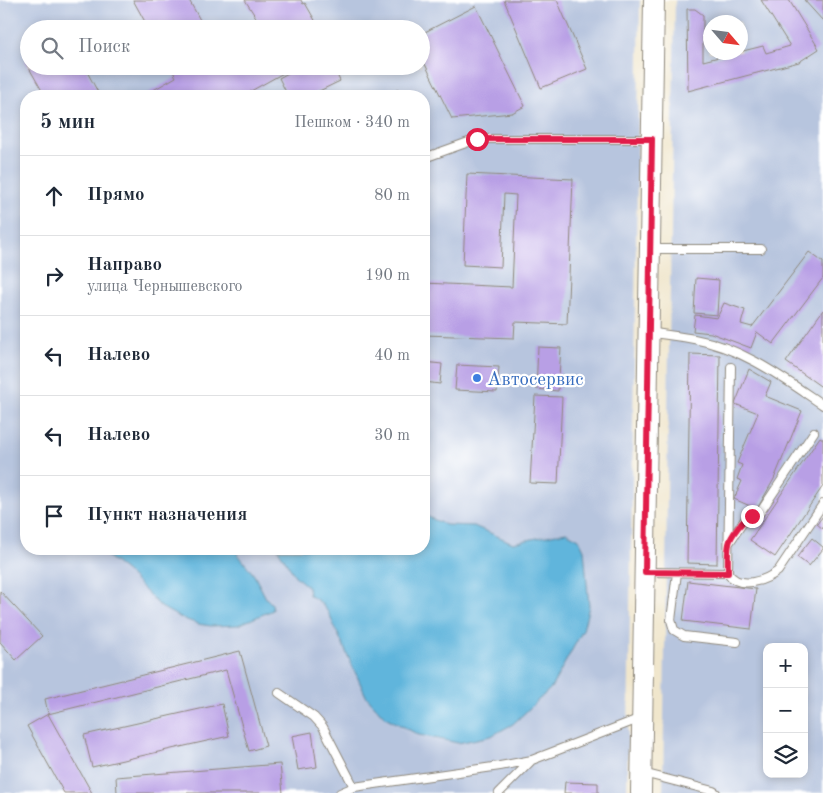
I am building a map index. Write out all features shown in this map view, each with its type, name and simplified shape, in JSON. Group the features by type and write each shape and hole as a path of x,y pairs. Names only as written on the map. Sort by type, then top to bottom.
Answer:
{"main road":[{"path":"641,793 654,0"}],"lane":[{"path":"430,156 477,139 652,139"},
{"path":"650,249 761,249"},
{"path":"649,332 695,339 739,353 775,372 823,405"},
{"path":"731,368 728,573 739,582 760,581 772,576 778,571 823,504"},
{"path":"729,543 746,518 759,514 814,432"},
{"path":"645,572 728,573"},
{"path":"677,573 671,620 674,630 684,636 737,642"},
{"path":"279,692 314,717 323,727 354,787"},
{"path":"340,793 354,787 532,760 642,717"},
{"path":"499,793 532,760"},
{"path":"642,772 713,790 716,793"}],"shaded area":[{"path":"0,0 640,0 627,793 0,793"},
{"path":"675,0 823,0 823,793 663,793"}],"water":[{"path":"430,518 446,525 474,526 513,543 566,532 579,539 584,550 589,606 583,630 551,688 513,724 491,736 458,743 419,735 385,717 366,696 328,612 320,602 309,595 308,587 295,576 282,555 430,555"},
{"path":"106,555 239,555 254,575 266,598 272,604 273,610 238,625 211,626 198,624 179,617 161,607 127,572"}],"building":[{"path":"133,0 189,0 200,20 144,20"},
{"path":"245,0 301,0 303,4 305,3 315,20 258,20"},
{"path":"504,0 557,0 587,69 541,88"},
{"path":"761,0 789,0 819,49 799,62 688,91 687,9 695,9 703,15 703,61 748,60 748,50 763,46 766,53 790,46"},
{"path":"804,0 823,0 823,21"},
{"path":"476,6 525,106 512,113 452,119 430,74 430,29"},
{"path":"33,75 89,75 97,90 42,90"},
{"path":"175,75 280,75 253,90 153,90 176,77"},
{"path":"284,75 337,75 340,81 321,90 285,90 279,78"},
{"path":"467,174 573,179 567,324 515,322 514,338 430,335 430,283 512,287 516,195 504,194 501,267 463,265"},
{"path":"809,252 823,262 823,278 773,344 757,332 751,348 711,333 693,331 695,315 717,318 724,303 745,310 741,324 752,327"},
{"path":"696,278 719,280 717,315 694,313"},
{"path":"823,310 823,388 786,362"},
{"path":"538,347 561,348 558,391 536,389"},
{"path":"690,354 720,355 717,564 687,563"},
{"path":"430,363 442,364 440,384 430,383"},
{"name":"Автосервис","path":"457,365 499,367 497,392 455,390"},
{"path":"749,369 771,382 765,396 802,411 774,479 757,509 734,499 742,481 737,479 742,465 737,463 758,413 735,404"},
{"path":"535,396 562,397 558,484 530,483"},
{"path":"820,437 823,439 823,486 775,557 750,540"},
{"path":"823,516 823,529 817,524"},
{"path":"812,538 823,549 809,566 797,557"},
{"path":"688,581 756,589 751,629 683,621"},
{"path":"0,591 42,636 16,660 0,642"},
{"path":"240,651 266,746 249,751 226,670 48,714 45,699"},
{"path":"222,704 229,736 92,767 84,735"},
{"path":"48,714 92,793 64,793 27,726"},
{"path":"312,732 317,767 298,770 292,736"},
{"path":"280,764 283,793 117,793 116,777"},
{"path":"565,782 598,783 598,793 564,793"}],"place":[{"name":"Автосервис","path":"477,378"}],"route":[{"path":"477,139 652,139 645,572 728,573 729,543 744,520 752,516"}]}
